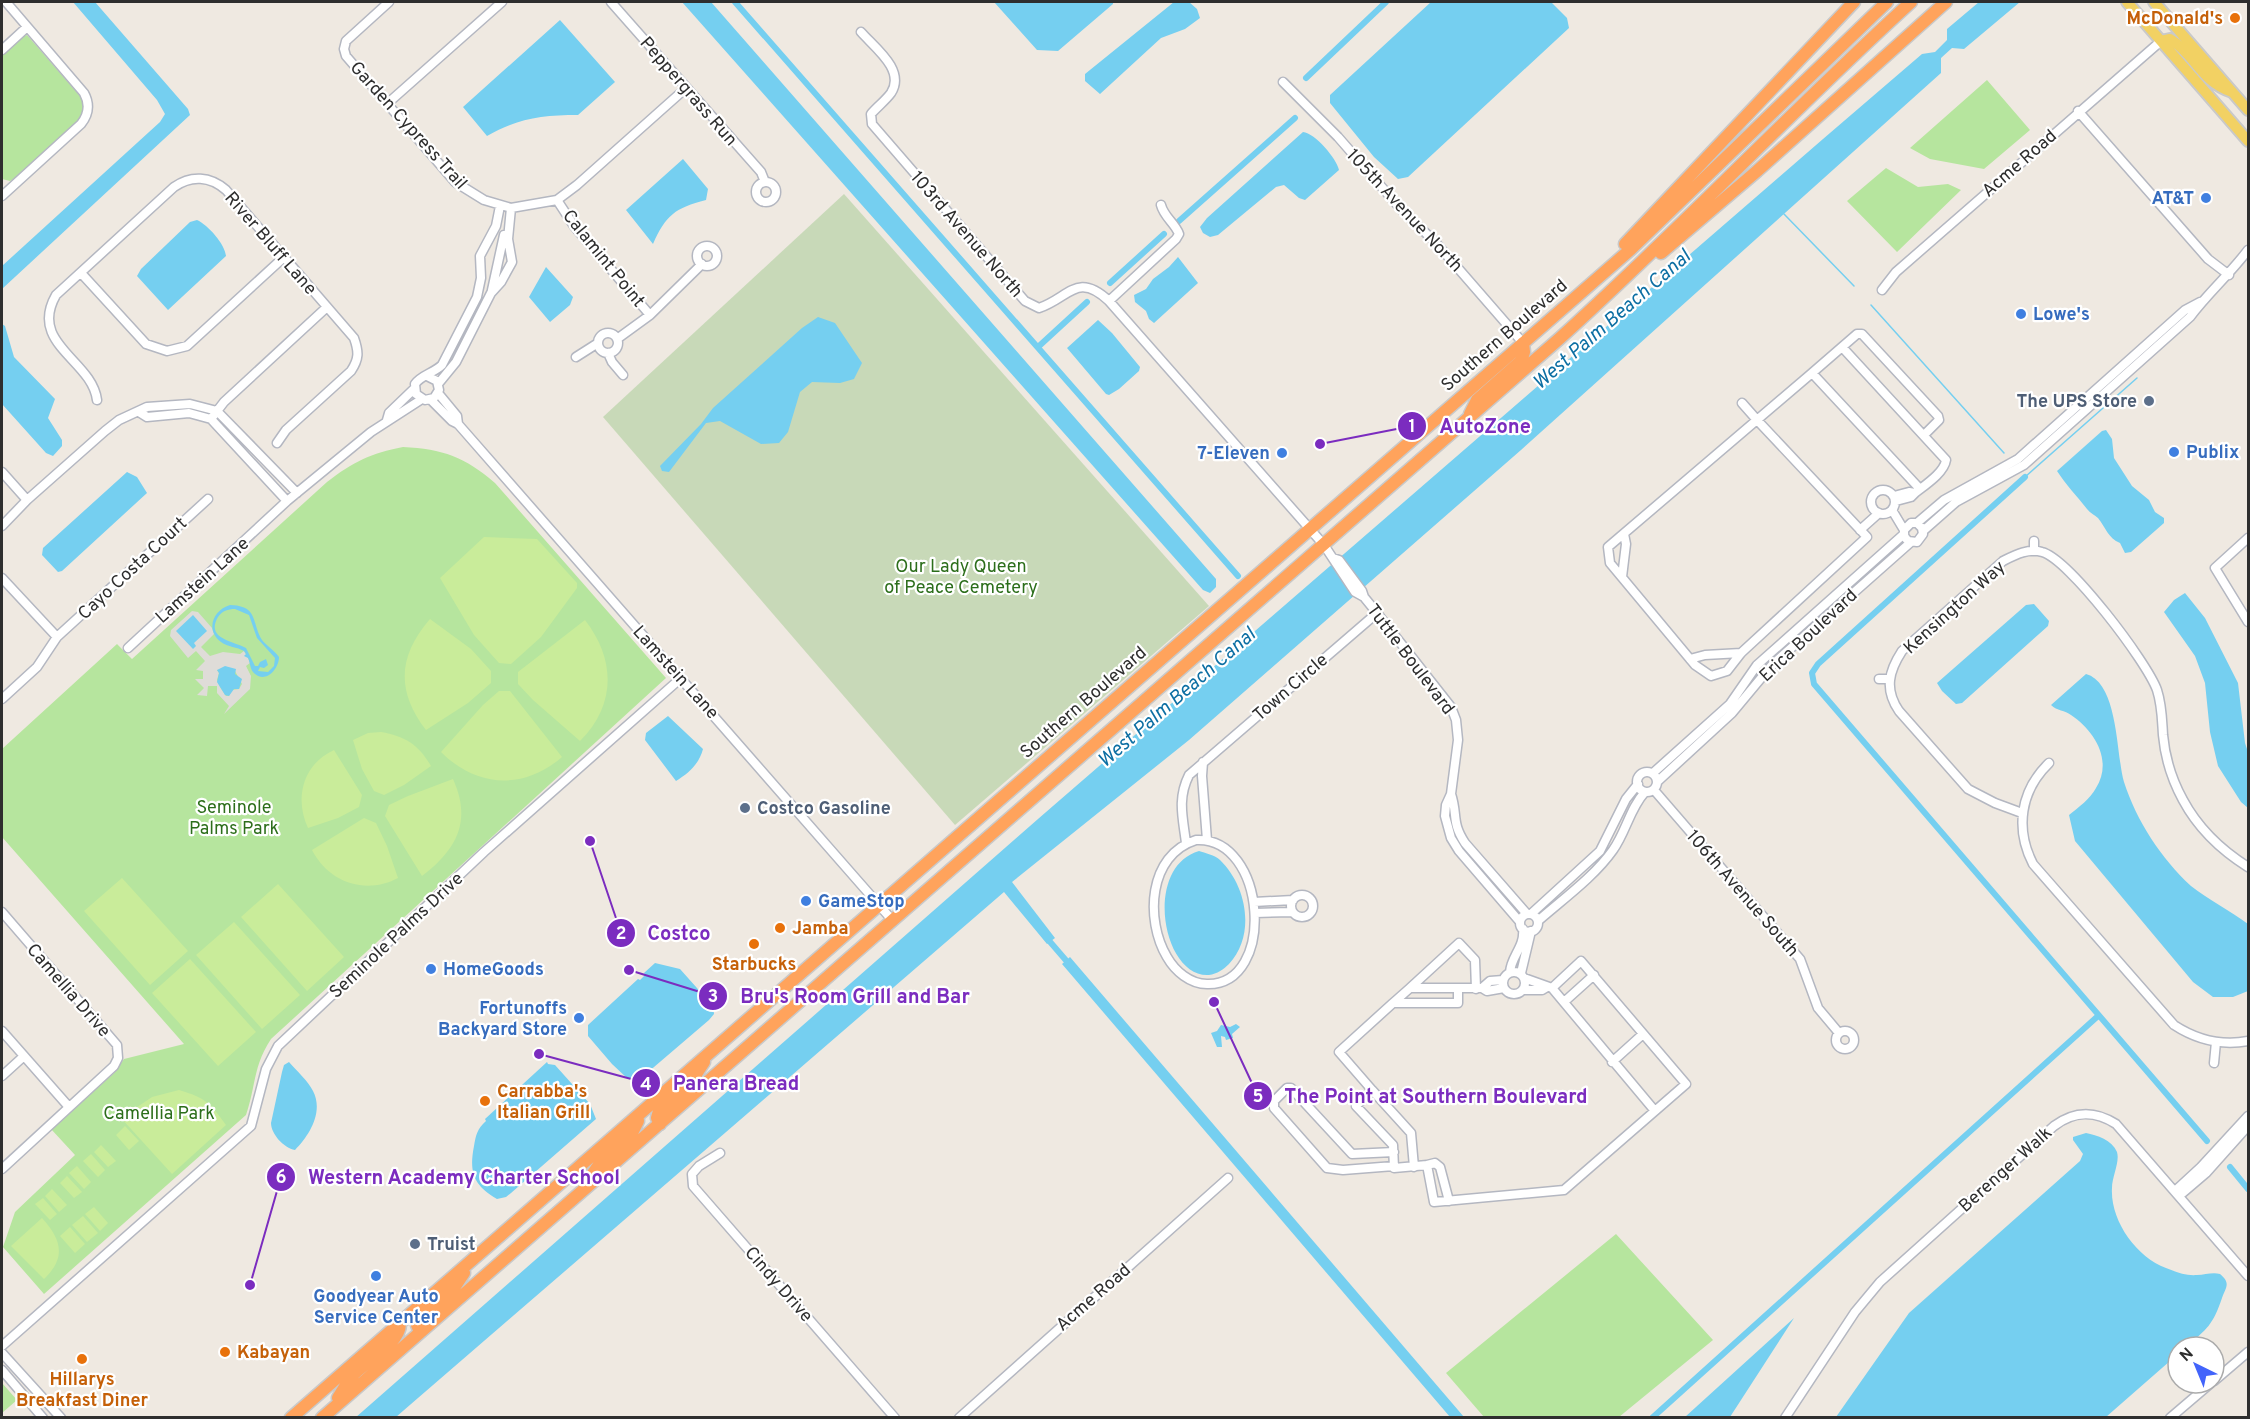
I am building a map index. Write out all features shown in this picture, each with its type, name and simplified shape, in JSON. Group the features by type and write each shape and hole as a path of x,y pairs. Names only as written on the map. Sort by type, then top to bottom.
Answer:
{"highway":[{"path":"1568,303 1854,2"},
{"name":"Southern Boulevard","path":"291,1418 1631,249 1887,2"},
{"path":"325,1414 893,921 1610,293 1842,65 1911,2"},
{"path":"1610,293 1695,225 1946,2"},
{"path":"1467,420 1477,400 1521,361 1524,352 1523,343"},
{"path":"660,1124 657,1118 659,1111 689,1085 713,1049"},
{"path":"581,1192 603,1159 636,1127 638,1121 636,1116"},
{"path":"420,1332 418,1321 450,1294 475,1257"},
{"path":"325,1414 353,1375 395,1339 400,1323"}],"main road":[{"path":"2127,2 2248,141"},
{"path":"2154,2 2248,110"},
{"path":"2161,41 2170,39 2178,44 2211,81 2218,87 2232,92"}],"street":[{"path":"4,190 81,123 88,110 84,93 6,2"},
{"name":"Garden Cypress Trail","path":"390,2 346,41 344,49 346,56 455,182 472,194 500,206 511,208 557,200 686,88"},
{"path":"388,103 502,2"},
{"name":"Peppergrass Run","path":"611,2 761,172 765,182"},
{"path":"2,50 27,27"},
{"name":"103rd Avenue North","path":"861,32 893,68 896,80 892,93 871,114 872,124 1025,301 1039,308 1052,304 1072,288 1091,288 1109,300 1324,545"},
{"name":"Acme Road","path":"1882,290 1896,272 2161,41"},
{"name":"105th Avenue North","path":"1283,82 1338,137 1400,208 1437,244 1523,343"},
{"path":"2078,111 2208,259 2229,275"},
{"name":"River Bluff Lane","path":"97,400 95,388 58,344 49,324 50,309 56,295 174,187 193,178 208,179 220,186 327,307 354,338 359,350 358,361 351,371 286,430 277,443"},
{"name":"Calamint Point","path":"557,200 574,226 650,315"},
{"path":"1109,300 1179,234 1163,214 1161,205"},
{"name":"Lamstein Lane","path":"387,420 389,413 415,388 417,380 442,365 477,297 481,278 480,256 496,226 500,206"},
{"path":"491,293 511,208"},
{"path":"432,394 456,362 491,293 508,272 512,255 507,227"},
{"path":"487,242 512,255"},
{"name":"Erica Boulevard","path":"1532,916 1606,860 1639,799 1730,704 1757,665 1911,528 2024,465 2190,317 2203,300 2229,275 2248,250"},
{"path":"81,273 146,344 159,350 174,351 188,346 283,258"},
{"path":"617,339 650,315 702,264"},
{"path":"211,419 224,402 327,307"},
{"path":"576,357 598,343 600,337 606,333 613,334 617,339 616,348 608,353"},
{"path":"1742,403 1757,420 1867,537 1741,653 1727,671 1711,676 1690,659 1610,563 1608,547 1624,534 1757,420 1812,373 1857,333 1862,334 1938,416 1939,420 1923,435"},
{"path":"598,343 623,375"},
{"path":"1842,347 1946,460 1945,467 1911,497 1895,499"},
{"path":"1812,373 1917,491"},
{"path":"427,376 434,378 432,394"},
{"path":"415,388 416,394 432,394"},
{"name":"Lamstein Lane","path":"128,648 287,501 387,420 393,419 432,394 457,416 459,424 893,921"},
{"path":"181,409 190,404 217,411 297,493"},
{"path":"2,526 27,500 119,420 147,407 181,409 211,419 287,501"},
{"path":"228,437 236,430"},
{"path":"242,453 250,445"},
{"path":"2,472 27,500"},
{"path":"1893,511 1887,514 1879,513 1871,504 1875,493 1886,490 1895,499"},
{"name":"Cayo Costa Court","path":"2,699 37,667 57,638 208,499"},
{"path":"1893,511 1895,499"},
{"path":"1893,511 1911,528 1911,542"},
{"path":"1860,530 1879,513"},
{"name":"Erica Boulevard","path":"1652,784 1732,713 1772,665 1911,542 1920,540 1911,528"},
{"path":"1622,577 1626,544 1624,534"},
{"path":"2248,538 2215,568 2248,622"},
{"name":"Tuttle Boulevard","path":"1324,545 1333,558 1339,560 1364,597 1454,714 1458,740 1451,794 1446,805 1445,816 1451,838 1459,851 1525,928"},
{"name":"Kensington Way","path":"2022,813 1968,789 1895,705 1884,679 1902,651 2003,561 2034,546 2054,558 2078,582 2114,624 2146,669 2160,699 2166,753 2172,777 2182,799 2211,838 2248,867"},
{"path":"2,578 57,638"},
{"name":"Town Circle","path":"1186,843 1182,808 1183,788 1190,775 1377,613"},
{"path":"1690,659 1705,655 1741,653"},
{"name":"Seminole Palms Drive","path":"2,1346 251,1126 266,1068 278,1046 484,852 681,678"},
{"path":"1203,762 1207,840"},
{"path":"2049,763 2032,784 2022,813 2025,844 2039,872 2174,1025 2194,1036 2216,1042 2248,1041"},
{"path":"1523,990 1525,928 1522,917 1532,916 1600,851 1626,799 1638,784 1640,775 1646,772 1652,784"},
{"name":"106th Avenue South","path":"1638,784 1652,784 1800,959 1818,1008 1839,1033"},
{"name":"Tuttle Boulevard","path":"1451,794 1455,805 1455,823 1461,838 1532,916"},
{"path":"1207,840 1231,855 1239,864 1259,913 1248,953 1235,973 1215,984 1191,981 1170,962 1163,949 1155,923 1154,905 1155,890 1165,863 1186,843 1207,840"},
{"path":"1254,902 1292,906 1275,907 1259,913"},
{"name":"Camellia Drive","path":"2,912 118,1049 118,1058 114,1066 2,1169"},
{"path":"1525,928 1537,927 1532,916"},
{"path":"1504,984 1523,942 1525,928"},
{"path":"1414,1167 1411,1133 1339,1052 1459,943 1475,960 1479,988"},
{"path":"1410,988 1479,988 1490,981 1504,984 1512,994 1528,988 1542,990 1550,987 1581,961 1686,1084 1564,1190 1434,1202 1427,1165"},
{"path":"1510,972 1550,987 1655,1111"},
{"path":"1564,1002 1594,975"},
{"path":"1393,1003 1458,1003 1458,989"},
{"path":"2,1031 69,1107"},
{"path":"1612,1062 1643,1034"},
{"path":"2214,1063 2216,1042"},
{"path":"2,1076 24,1056"},
{"path":"1352,1170 1352,1154 1295,1089 1287,1089 1274,1101 1274,1108 1327,1168 1352,1170 1394,1166 1394,1168 1414,1167 1435,1163 1440,1167 1449,1201"},
{"path":"1372,1090 1356,1106 1393,1145 1394,1166"},
{"name":"Berenger Walk","path":"1785,1418 1855,1312 1880,1282 2062,1120 2079,1114 2100,1115 2122,1130 2248,1276"},
{"path":"2177,1193 2248,1116"},
{"path":"2177,1193 2206,1173 2248,1126"},
{"path":"1352,1154 1394,1152"},
{"name":"Cindy Drive","path":"720,1153 699,1166 692,1174 693,1186 895,1418"},
{"name":"Acme Road","path":"959,1418 1228,1178"},
{"path":"2226,1371 2248,1352"},
{"path":"2,1353 61,1418"},
{"path":"2,1370 44,1418"},
{"path":"2170,1418 2197,1395"}],"green space":[{"path":"27,35 81,97 84,107 79,120 10,181 2,179 2,56 21,37"},
{"path":"1987,80 2030,130 1984,169 1930,159 1910,148"},
{"path":"1886,168 1918,187 1948,184 1961,190 1897,252 1847,201"},
{"name":"Our Lady Queen of Peace Cemetery","path":"844,194 1209,606 955,825 603,417"},
{"name":"Seminole Palms Park","path":"403,447 442,452 453,456 474,467 495,483 666,678 271,1039 258,1067 246,1115 44,1294 3,1247 15,1212 75,1155 51,1129 114,1073 124,1059 184,1044 2,837 2,749 117,644 132,659 327,482 363,459"},
{"path":"484,537 537,539 577,583 577,588 541,637 511,664 499,663 474,635 440,578"},
{"path":"430,619 471,649 491,671 491,683 468,703 426,730 409,701 405,674 412,646"},
{"path":"585,620 602,651 607,666 608,682 606,697 600,713 580,741 518,684 518,672"},
{"path":"499,691 510,691 562,757 532,775 501,780 470,773 441,752 483,705"},
{"path":"381,732 404,739 416,747 431,766 404,785 384,795 374,791 362,769 353,740 368,733"},
{"path":"334,750 362,795 359,807 338,818 308,828 302,805 304,783 315,764"},
{"path":"453,779 461,808 458,833 444,855 422,876 385,816 389,805"},
{"path":"364,818 376,823 398,878 373,885 349,883 328,871 312,850"},
{"path":"122,878 188,951 150,985 84,911"},
{"path":"278,884 344,957 307,991 241,917"},
{"path":"234,922 300,995 262,1029 196,955"},
{"path":"190,959 256,1032 218,1066 152,993"},
{"name":"Camellia Park","path":"179,1090 207,1102 226,1125 172,1174 121,1118 152,1097"},
{"path":"125,1126 139,1141 129,1150 116,1135"},
{"path":"101,1145 116,1161 108,1167 94,1152"},
{"path":"91,1154 105,1170 98,1177 83,1161"},
{"path":"77,1166 91,1182 84,1189 69,1173"},
{"path":"67,1176 82,1192 74,1198 60,1183"},
{"path":"52,1189 67,1205 59,1212 45,1196"},
{"path":"43,1198 57,1214 50,1220 35,1204"},
{"path":"94,1207 108,1223 100,1231 85,1214"},
{"path":"83,1216 98,1233 87,1242 72,1225"},
{"path":"42,1218 54,1233 59,1248 56,1263 44,1279 11,1246"},
{"path":"70,1227 85,1244 75,1253 60,1236"},
{"path":"1616,1234 1713,1340 1619,1417 1484,1417 1446,1373"},
{"path":"2,1383 17,1400 2,1413"}],"shaded area":[{"path":"192,611 198,612 212,628 214,634 201,647 210,656 223,652 240,654 244,651 250,663 246,666 251,676 250,689 224,714 229,706 217,693 217,686 208,686 207,696 197,695 204,688 195,679 203,679 203,671 196,670 205,661 196,651 188,658 170,636 171,630","holes":["217,670 235,671 242,684 239,689 232,690 229,696 226,696 217,680 219,673"]}],"water":[{"path":"73,2 95,2 188,109 190,115 2,289 2,266 160,122 165,114 157,100"},
{"path":"682,2 711,2 1216,579 1216,587 1210,593 1203,590"},
{"path":"994,2 1113,2 1113,4 1058,51 1037,50"},
{"path":"1174,2 1189,2 1197,9 1200,18 1185,29 1161,38 1100,94 1085,81 1085,74"},
{"path":"1431,2 1551,2 1567,18 1569,28 1408,177 1398,179 1374,157 1330,103 1330,95"},
{"path":"1979,2 2020,2 1964,49 1952,48 1941,58 1941,73 1521,450 1189,740 1012,882 1055,938 1047,944 1004,892 396,1417 355,1418 1038,819 1823,139 1922,54 1935,52 1947,40 1947,29"},
{"path":"560,20 615,82 578,115 520,121 487,136 463,107"},
{"path":"1303,132 1308,133 1325,147 1339,170 1305,200 1299,198 1284,185 1276,187 1218,235 1210,237 1203,233 1200,227 1207,218"},
{"path":"683,159 708,189 706,200 686,206 673,214 662,226 653,244 626,210"},
{"path":"197,220 215,235 223,246 226,256 168,310 137,276 141,269 190,222"},
{"path":"1178,257 1198,283 1154,323 1149,319 1146,311 1135,302 1134,295 1146,289 1153,279"},
{"path":"546,267 573,297 570,305 550,322 529,297"},
{"path":"818,317 835,323 862,363 854,379 840,383 812,382 800,392 788,432 779,443 761,444 720,421 706,423 669,472 662,471 660,466 701,424 713,408 802,328"},
{"path":"1098,320 1140,367 1139,371 1109,395 1067,348"},
{"path":"2,324 5,326 14,357 55,399 48,418 62,440 62,446 53,456 46,453 2,404"},
{"path":"2106,430 2112,439 2114,458 2132,486 2149,500 2155,512 2164,518 2164,523 2131,552 2125,553 2120,543 2110,536 2098,518 2088,510 2057,471"},
{"path":"127,472 137,477 147,493 62,571 58,572 42,555 43,548"},
{"path":"2185,593 2205,618 2238,683 2248,752 2248,808 2241,802 2218,766 2210,732 2205,683 2195,656 2164,612 2174,600"},
{"path":"2034,604 2049,621 2048,626 1962,703 1956,704 1937,683 2026,605"},
{"path":"230,605 239,606 246,608 253,616 262,640 279,657 274,671 270,674 257,676 248,658 244,656 246,654 244,651 224,644 216,637 213,632 213,621 219,611","holes":["235,609 249,615 257,638 275,658 274,666 268,672 258,671 260,667 264,668 268,665 266,659 255,666 246,648 223,638 215,630 218,617 225,611"]},
{"path":"193,615 207,631 194,643 196,646 193,649 176,631"},
{"path":"225,666 236,669 235,674 242,679 239,689 234,689 229,696 225,695 217,682 219,673 217,670"},
{"path":"2086,674 2097,680 2105,691 2114,722 2124,782 2129,797 2151,838 2170,864 2191,886 2248,924 2248,991 2233,997 2213,997 2193,982 2075,841 2069,815 2096,788 2101,778 2102,757 2099,747 2087,729 2069,713 2051,705"},
{"path":"668,716 703,749 693,768 676,781 645,740 646,733"},
{"path":"1199,851 1218,858 1229,871 1237,883 1245,911 1243,939 1237,952 1225,968 1209,975 1193,971 1180,959 1170,941 1165,920 1165,898 1170,878 1181,861"},
{"path":"1070,957 1464,1417 1450,1417 1062,964"},
{"path":"655,963 680,969 713,1006 714,1014 640,1079 628,1079 588,1036 588,1025 638,979 640,980"},
{"path":"1236,1024 1240,1027 1232,1034 1233,1038 1226,1040 1221,1036 1222,1047 1217,1047 1211,1033 1217,1031 1221,1025 1230,1027"},
{"path":"289,1062 311,1087 317,1107 310,1131 295,1150 279,1140 273,1132 271,1123 284,1065"},
{"path":"547,1062 555,1065 590,1104 596,1119 511,1193 497,1199 478,1183 473,1171 472,1163 477,1132 486,1121 485,1119"},
{"path":"2086,1133 2108,1141 2115,1148 2117,1160 2112,1184 2115,1212 2127,1236 2135,1246 2155,1263 2174,1271 2193,1275 2217,1273 2226,1280 2226,1288 2216,1315 2208,1326 2200,1335 2166,1335 2166,1364 2106,1417 1836,1417 1909,1313 2080,1161 2083,1154 2073,1137"},
{"path":"1794,1318 1730,1417 1685,1417"}],"waterway":[{"path":"735,2 1238,576"},
{"path":"1306,78 1386,2"},
{"path":"1179,221 1295,118"},
{"path":"1784,214 1854,286"},
{"path":"1110,283 1164,234"},
{"path":"1038,347 1087,302"},
{"path":"1871,305 2004,453"},
{"path":"2025,477 2137,378"},
{"path":"2025,477 1818,664 1812,673 1814,684 2207,1141"},
{"path":"1045,936 1070,965"},
{"path":"1652,1418 2098,1016"},
{"path":"2230,1167 2248,1189"}],"place":[{"name":"McDonald's","path":"2235,18"},
{"name":"AT&T","path":"2206,198"},
{"name":"Lowe's","path":"2021,314"},
{"name":"The UPS Store","path":"2149,401"},
{"name":"AutoZone","path":"1320,444"},
{"name":"Publix","path":"2174,452"},
{"name":"7-Eleven","path":"1282,453"},
{"name":"Costco Gasoline","path":"745,808"},
{"name":"Costco","path":"590,841"},
{"name":"GameStop","path":"806,901"},
{"name":"Jamba","path":"780,928"},
{"name":"Starbucks","path":"754,944"},
{"name":"HomeGoods","path":"431,969"},
{"name":"Bru's Room Grill and Bar","path":"629,970"},
{"name":"The Point at Southern Boulevard","path":"1214,1002"},
{"name":"Fortunoffs Backyard Store","path":"579,1018"},
{"name":"Panera Bread","path":"539,1054"},
{"name":"Carrabba's Italian Grill","path":"485,1101"},
{"name":"Truist","path":"415,1244"},
{"name":"Goodyear Auto Service Center","path":"376,1276"},
{"name":"Western Academy Charter School","path":"250,1285"},
{"name":"Kabayan","path":"225,1352"},
{"name":"Hillarys Breakfast Diner","path":"82,1359"}],"water label":[{"name":"West Palm Beach Canal","path":"1611,319"},
{"name":"West Palm Beach Canal","path":"1176,697"}]}
